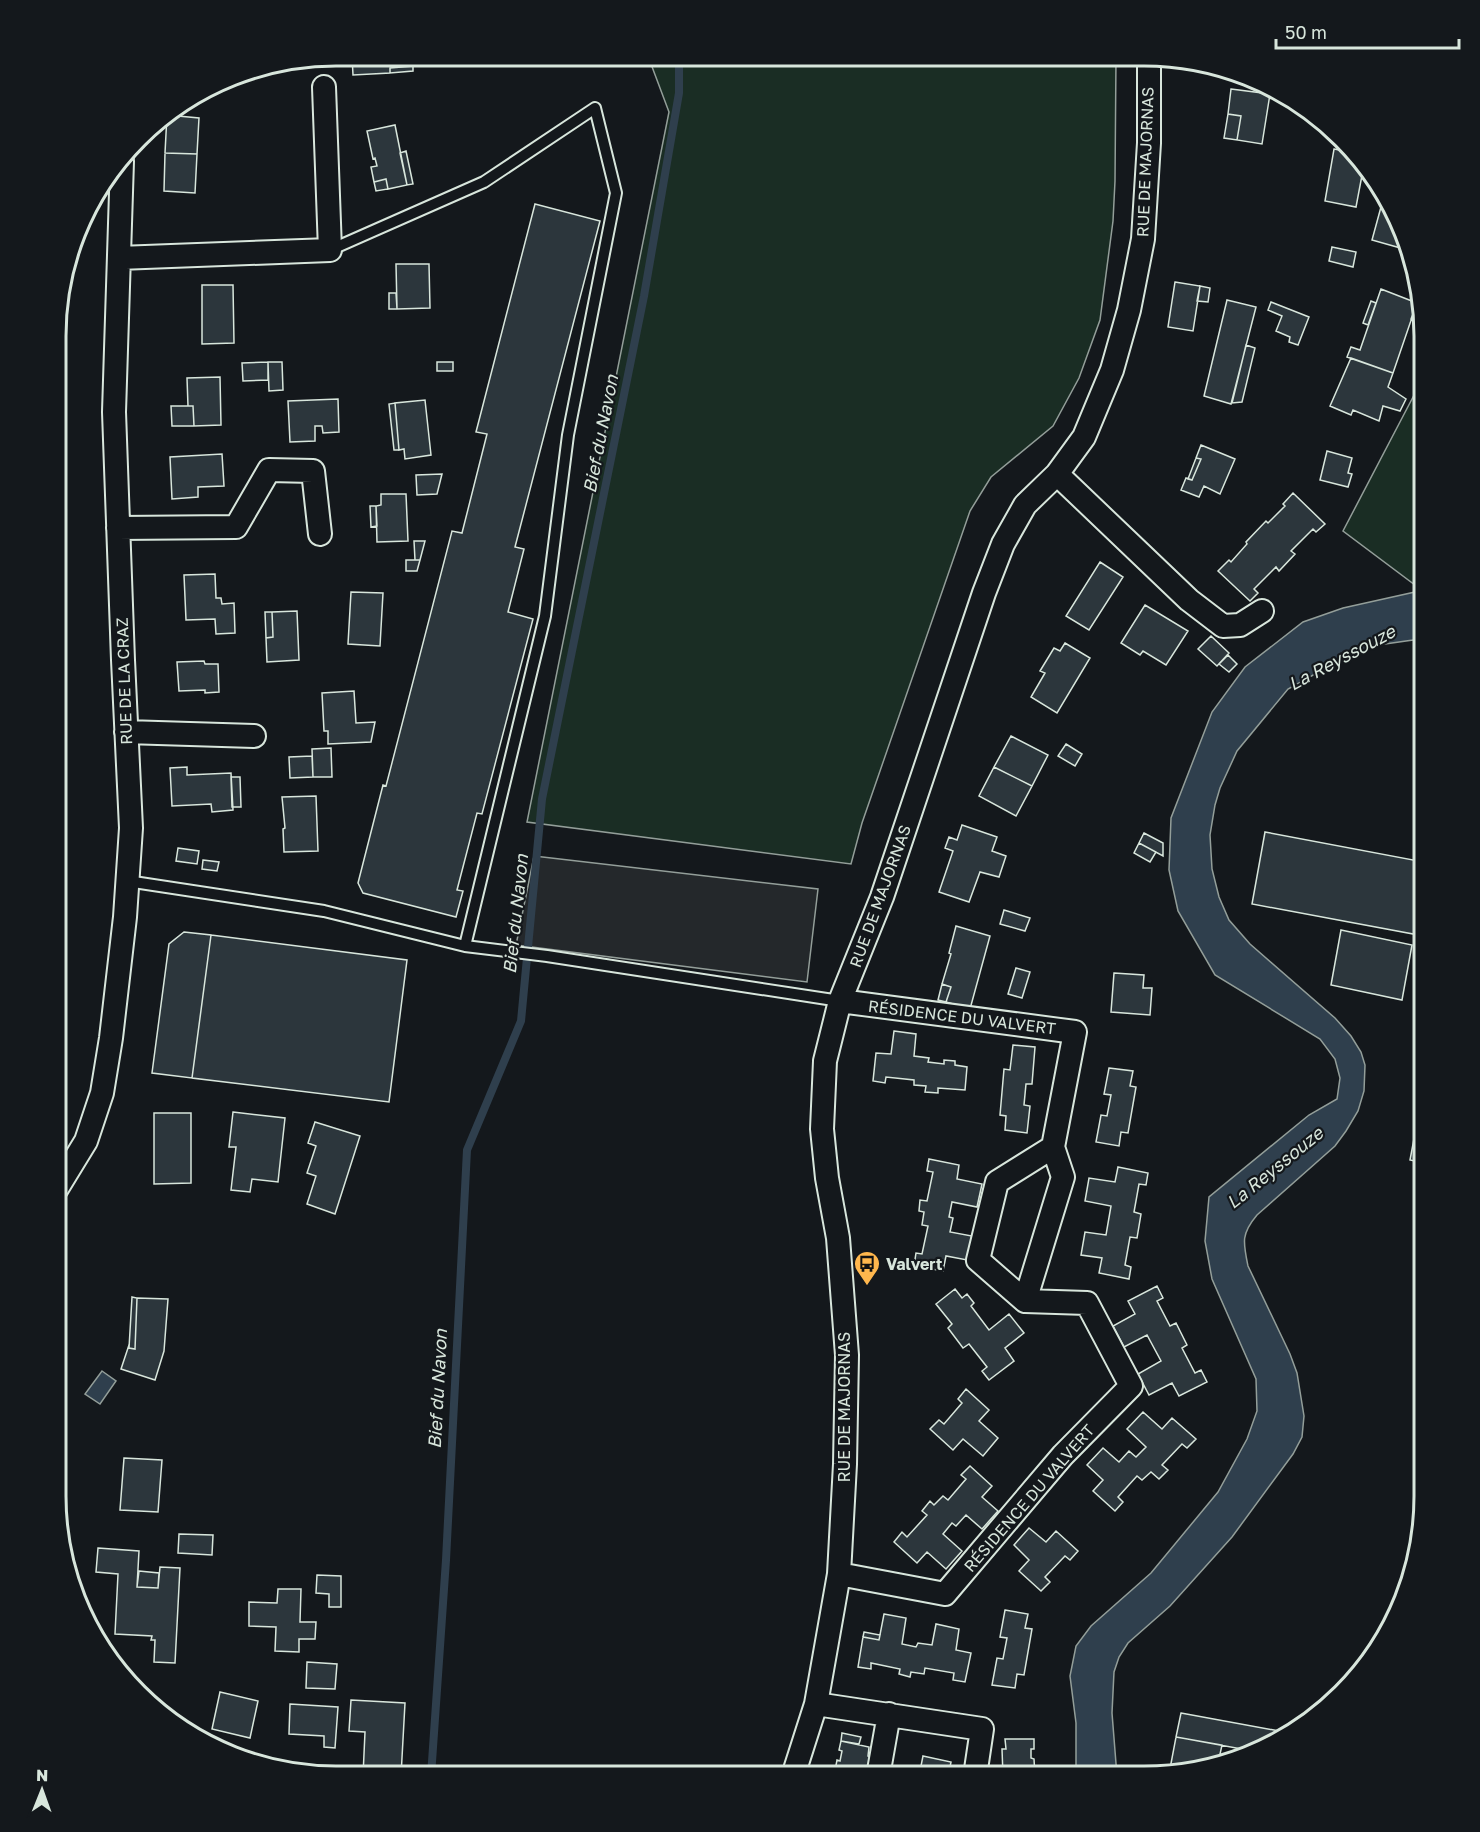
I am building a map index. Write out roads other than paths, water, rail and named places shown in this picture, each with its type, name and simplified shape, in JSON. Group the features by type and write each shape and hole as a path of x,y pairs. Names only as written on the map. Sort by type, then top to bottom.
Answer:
{"street":[{"name":"RUE DE MAJORNAS","path":"796,1766 816,1704 839,1574 845,1464 848,1355 838,1238 827,1178 822,1129 825,1061 840,1001 882,897 980,604 1003,544 1025,505 1057,474 1084,437 1112,370 1129,310 1143,239 1149,144 1149,66"},
{"path":"119,258 330,250 324,87"},
{"name":"RUE DE LA CRAZ","path":"66,1174 86,1141 102,1093 111,1038 131,828 114,412 122,171"},
{"path":"118,528 236,527 269,470 313,471 320,534"},
{"path":"1057,474 1189,600 1223,626 1240,625 1262,612"},
{"path":"126,732 254,736"},
{"name":"RÉSIDENCE DU VALVERT","path":"839,1574 945,1594 1063,1455 1131,1386 1087,1303 1025,1301 1063,1177 1053,1147 1075,1032 840,1001"},
{"path":"1025,1301 978,1260 997,1182 1053,1147"},
{"path":"816,1704 982,1729 976,1766"},
{"path":"880,1766 889,1714"}],"lane":[{"path":"330,250 484,182 595,108 616,193 568,435 545,616 465,946"},
{"path":"127,881 324,910 465,946 840,1001"}],"water":[{"name":"La Reyssouze","path":"1414,592 1414,639 1378,645 1340,660 1288,689 1237,751 1220,788 1210,835 1212,869 1219,897 1229,920 1250,944 1335,1018 1351,1036 1361,1052 1365,1065 1364,1091 1358,1111 1346,1131 1335,1146 1257,1215 1246,1233 1245,1251 1248,1266 1297,1373 1304,1416 1302,1437 1293,1454 1232,1537 1170,1606 1128,1643 1119,1657 1114,1672 1112,1713 1116,1766 1076,1766 1076,1723 1070,1676 1076,1646 1091,1626 1151,1573 1218,1492 1247,1439 1257,1411 1256,1379 1212,1279 1205,1241 1209,1197 1309,1115 1337,1099 1340,1078 1335,1059 1320,1039 1215,975 1178,911 1169,870 1171,818 1212,712 1245,667 1303,622 1343,608"},
{"path":"102,1371 116,1381 100,1404 85,1394"}],"waterway":[{"name":"Bief du Navon","path":"432,1766 446,1560 467,1150 521,1021 542,799 644,296 679,93 679,66"}],"place":[{"name":"Valvert","path":"867,1287"}]}
